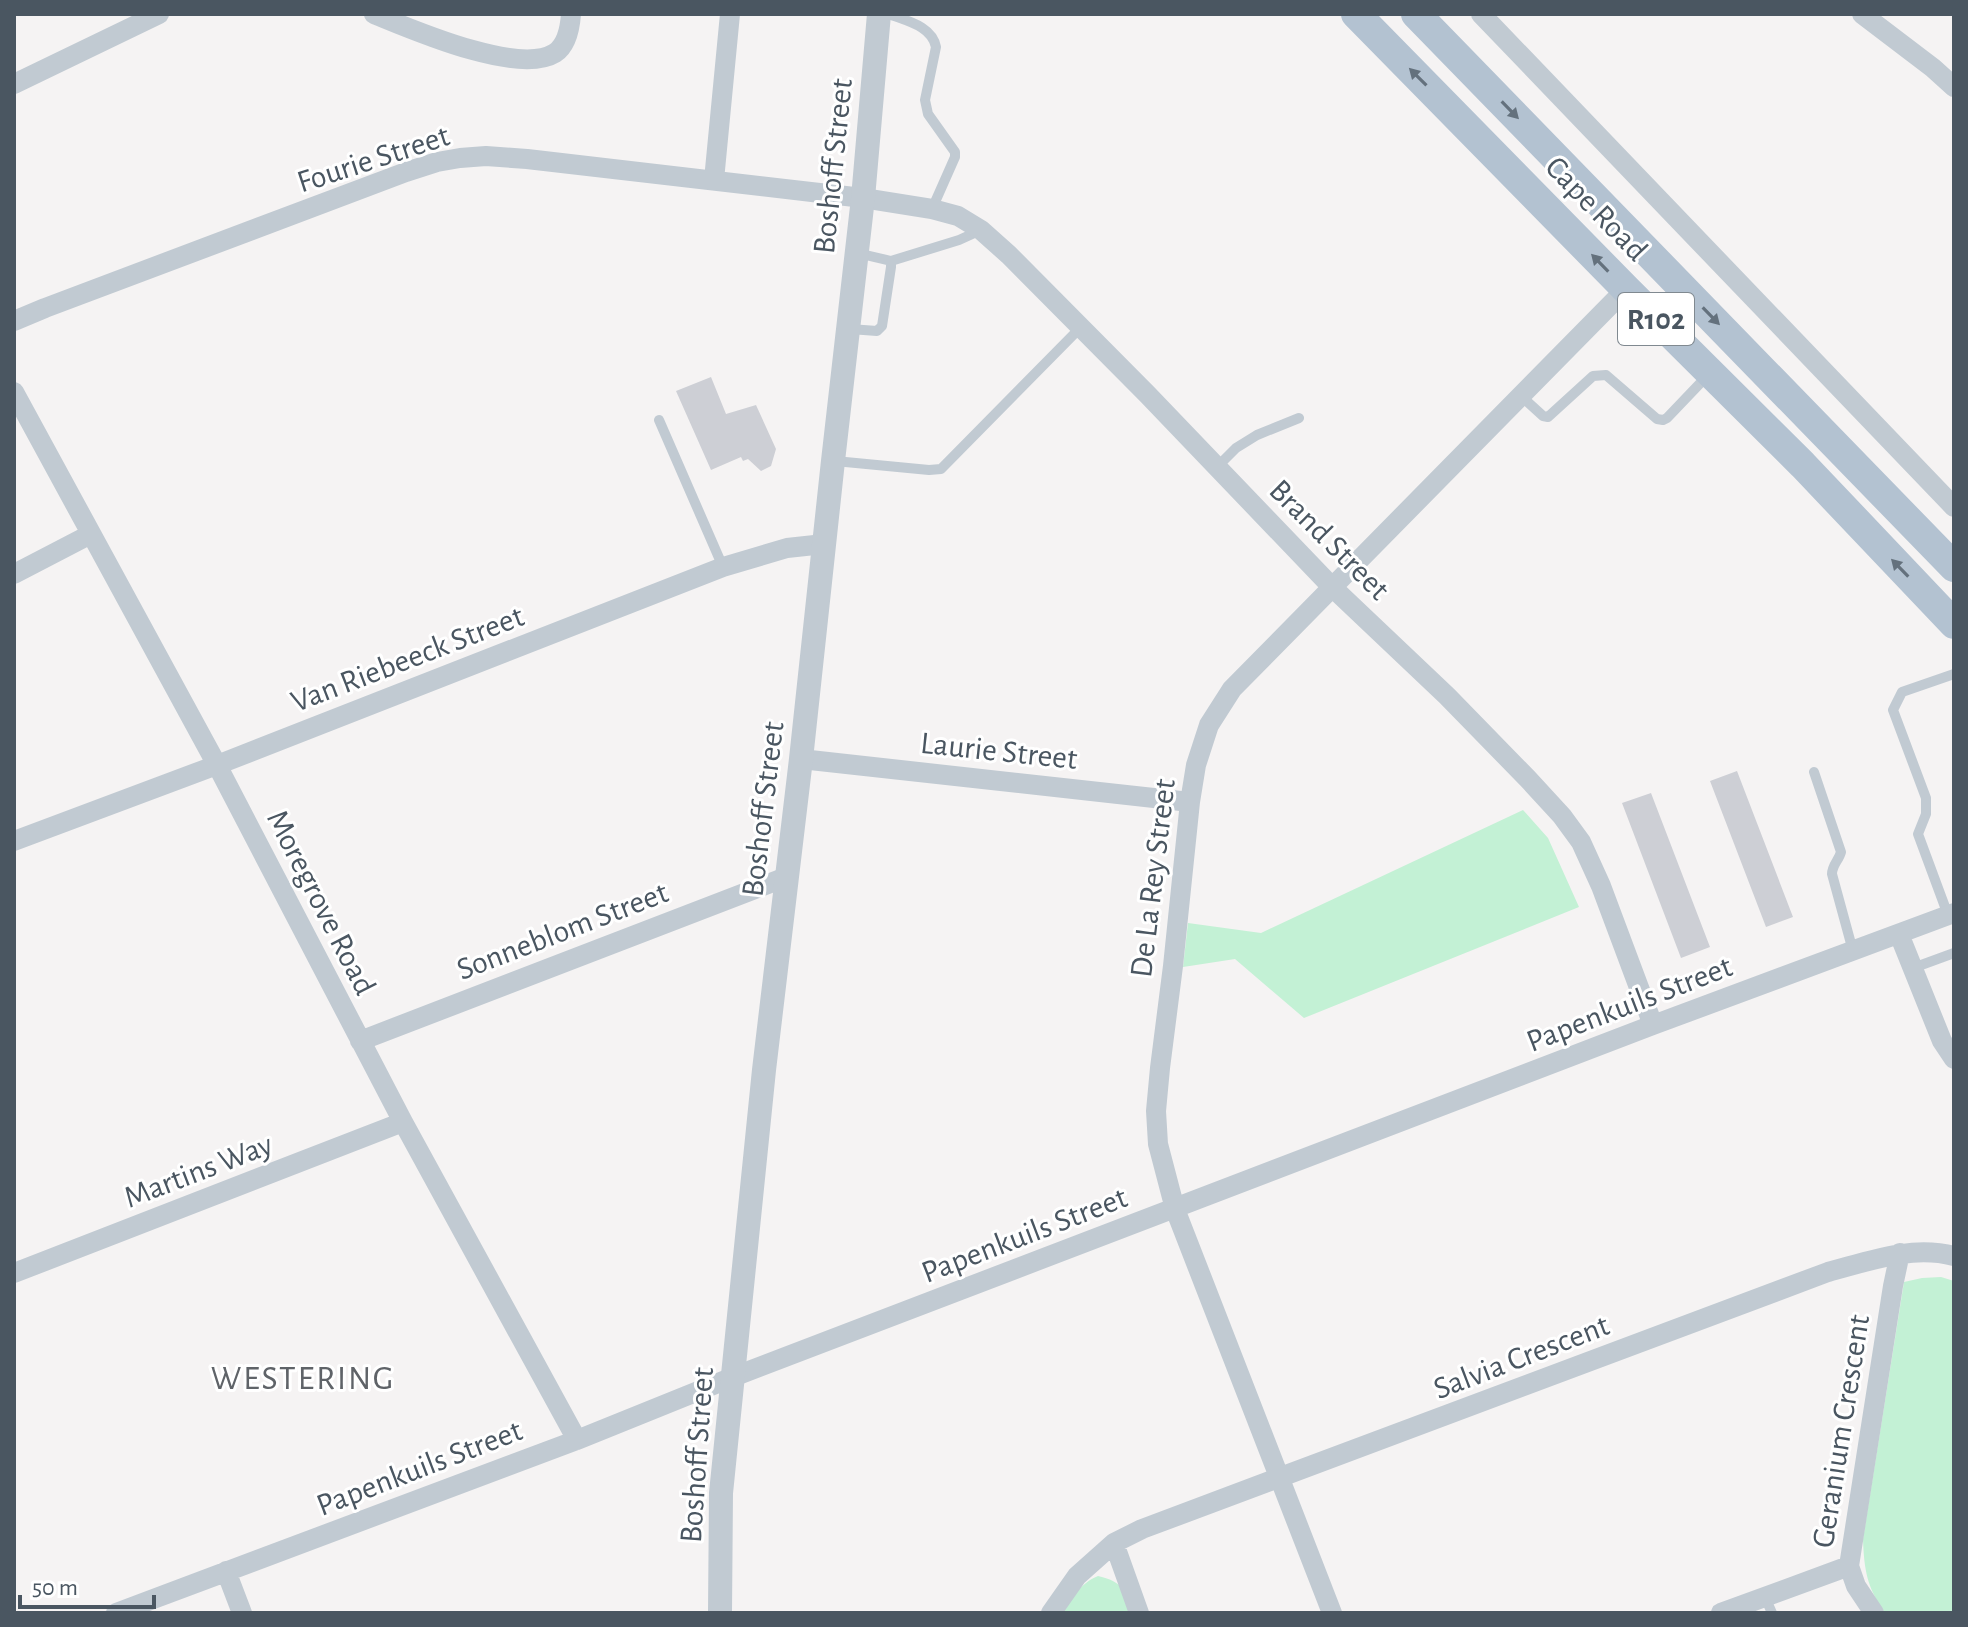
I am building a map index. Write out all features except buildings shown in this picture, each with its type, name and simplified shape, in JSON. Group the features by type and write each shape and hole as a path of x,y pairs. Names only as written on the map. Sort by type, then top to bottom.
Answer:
{"main road":[{"name":"Cape Road","path":"1356,14 1803,465 1954,624"},
{"name":"Cape Road","path":"1416,14 1954,567"}],"street":[{"path":"14,84 159,14"},
{"path":"374,14 462,49 533,59 547,57 560,49 567,35 571,14"},
{"path":"714,180 730,14"},
{"name":"Boshoff Street","path":"720,1613 721,1493 786,877 863,198 879,14"},
{"name":"Cape Road","path":"1481,14 1954,507"},
{"path":"1862,14 1954,87"},
{"name":"Fourie Street","path":"14,321 437,162 486,156 527,159 863,198"},
{"name":"Brand Street","path":"863,198 958,216 981,230 1081,327 1331,586 1447,696 1562,816 1581,842 1601,886 1653,1025"},
{"name":"De La Rey Street","path":"1332,1613 1175,1209 1158,1144 1156,1111 1196,765 1203,740 1220,705 1232,689 1626,289"},
{"name":"Moregrove Road","path":"14,392 217,765 403,1122 577,1440"},
{"path":"14,574 91,534"},
{"name":"Van Riebeeck Street","path":"14,841 723,567 787,548 824,544"},
{"name":"Laurie Street","path":"801,759 1190,802"},
{"name":"Sonneblom Street","path":"360,1041 786,877"},
{"name":"Papenkuils Street","path":"116,1613 577,1440 733,1377 1951,914"},
{"path":"1899,934 1942,1041 1954,1059"},
{"name":"Martins Way","path":"16,1267 403,1122"},
{"name":"Salvia Crescent","path":"1051,1613 1077,1576 1114,1543 1142,1529 1828,1272 1900,1253 1939,1252 1954,1256"},
{"name":"Geranium Crescent","path":"1874,1613 1856,1586 1849,1566 1900,1253"},
{"path":"1114,1543 1139,1613"},
{"path":"1721,1613 1768,1605 1849,1566"},
{"path":"226,1571 242,1613"}],"lane":[{"path":"889,14 923,28 936,42 926,107 955,152 955,157 932,209"},
{"path":"857,253 891,261 981,230"},
{"path":"848,329 875,331 880,328 891,261"},
{"path":"833,461 941,469 1081,327"},
{"path":"1521,396 1548,417 1593,376 1606,375 1657,419 1663,420 1710,373"},
{"path":"1217,467 1236,448 1257,435 1299,418"},
{"path":"659,420 723,567"},
{"path":"1951,914 1918,834 1926,814 1926,798 1893,710 1902,692 1954,674"},
{"path":"1814,772 1841,852 1832,874 1853,951"},
{"path":"1913,968 1954,953"}],"green space":[{"path":"1523,810 1548,838 1579,907 1304,1018 1235,959 1183,967 1188,923 1261,933"},
{"path":"1941,1277 1954,1281 1954,1613 1885,1613 1868,1578 1863,1539 1904,1282"},
{"path":"1098,1576 1122,1588 1133,1613 1062,1613 1082,1587"}],"district":[{"name":"WESTERING","path":"303,1377"}]}
